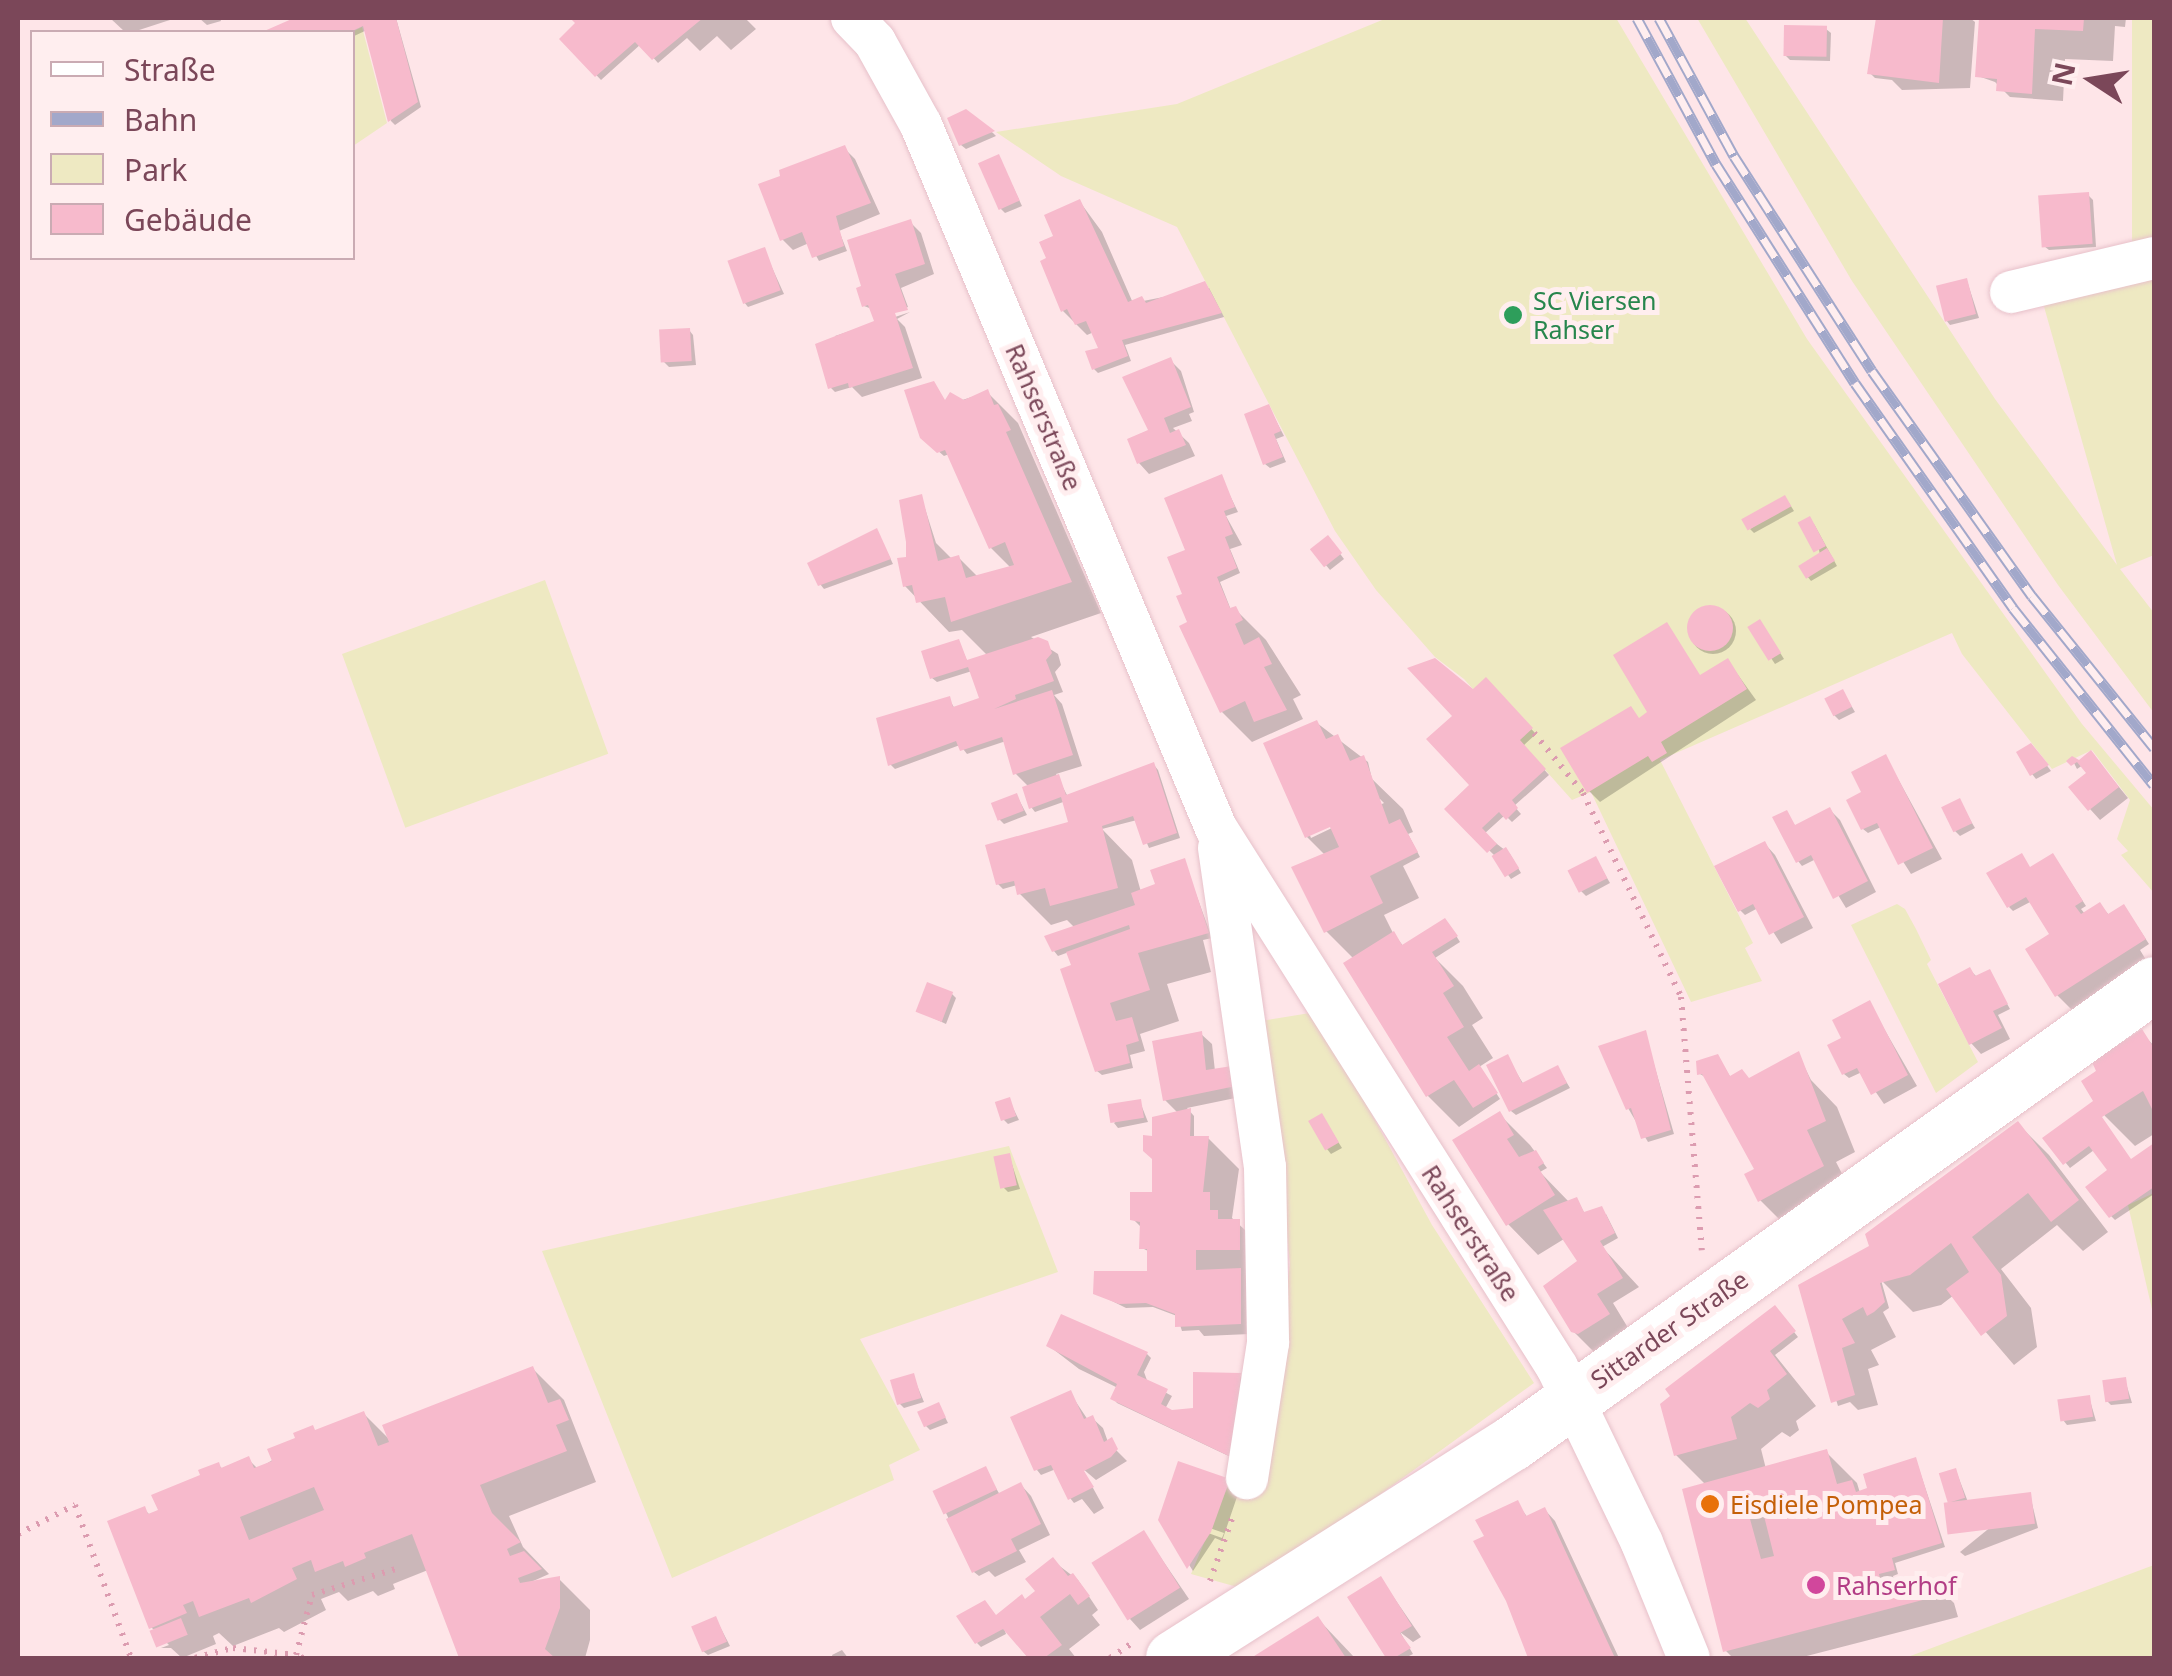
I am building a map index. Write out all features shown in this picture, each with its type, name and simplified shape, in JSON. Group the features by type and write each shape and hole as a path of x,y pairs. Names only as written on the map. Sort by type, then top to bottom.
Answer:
{"street":[{"name":"Rahserstraße","path":"852,18 874,42 921,125 1216,828 1572,1398 1642,1543 1689,1658"},
{"path":"2011,292 2154,258"},
{"name":"Rahserstraße","path":"1216,828 1265,1167 1268,1343 1248,1478"},
{"name":"Sittarder Straße","path":"1173,1658 1512,1444 2154,984"}],"path":[{"path":"1534,732 1583,793 1681,997 1704,1276 1711,1301"},
{"path":"1206,1592 1248,1478"},
{"path":"18,1534 75,1505 131,1658"},
{"path":"195,1658 234,1648 299,1657 312,1595 396,1568"}],"green space":[{"path":"1387,18 1616,18 1807,339 2082,724 2154,810 2154,893 2121,855 2128,851 2117,839 2130,800 2092,750 2052,769 1962,654 1952,633 1660,760 1753,943 1745,948 1762,981 1691,1002 1591,792 1572,800 1464,679 1435,657 1376,590 1335,531 1177,227 1061,176 996,132 1177,104"},
{"path":"1697,18 1745,18 1995,399 2117,565 2041,296 2154,267 2154,555 2120,569 2154,613 2154,713 2058,585 1852,281"},
{"path":"2132,18 2154,18 2154,255 2132,255"},
{"path":"362,27 387,123 355,145 355,30"},
{"path":"545,580 608,754 405,828 342,654"},
{"path":"1897,904 1905,909 1916,929 1931,960 1927,964 1978,1062 1936,1093 1851,925"},
{"path":"1316,1012 1432,1225 1534,1383 1248,1590 1191,1574 1231,1479 1264,1481 1290,1263 1261,1021"},
{"path":"1009,1146 1058,1272 860,1339 920,1450 889,1465 894,1480 672,1578 542,1251"},
{"path":"2154,1193 2154,1318 2128,1205"},
{"path":"2154,1565 2154,1658 1905,1658"}],"building":[{"path":"294,18 396,18 418,102 388,122 363,26 354,30 267,30"},
{"path":"570,18 703,18 652,60 635,42 595,77 559,39 575,23"},
{"path":"1876,18 1943,18 1939,83 1867,74"},
{"path":"1979,18 2084,18 2083,31 2035,29 2032,94 1996,91 1997,79 1975,77"},
{"path":"1784,25 1827,26 1826,57 1783,56"},
{"path":"966,109 995,131 959,146 947,118"},
{"path":"845,145 871,203 836,216 844,246 812,258 802,232 780,241 758,184 780,176 779,170"},
{"path":"999,154 1020,201 999,210 978,163"},
{"path":"2089,192 2093,244 2042,247 2038,196"},
{"path":"1080,199 1128,302 1142,296 1146,303 1205,281 1222,313 1122,340 1128,356 1092,370 1085,351 1098,348 1086,321 1075,325 1067,309 1061,312 1040,261 1046,258 1039,242 1053,236 1044,215"},
{"path":"911,219 925,264 895,274 908,310 895,313 913,368 849,388 848,383 828,389 815,344 874,321 868,305 862,307 856,288 861,286 847,240"},
{"path":"765,247 781,290 743,304 727,261"},
{"path":"1967,278 1976,314 1945,322 1936,286"},
{"path":"690,328 692,361 661,363 659,330"},
{"path":"1171,357 1191,407 1164,418 1170,433 1179,429 1186,445 1137,464 1127,439 1148,430 1122,377"},
{"path":"934,381 945,400 950,392 964,400 988,389 1011,430 1006,432 1072,582 951,622 945,597 916,603 912,585 903,587 897,558 906,557 906,542 899,500 922,494 938,561 959,555 966,578 1014,565 1005,542 989,549 945,450 937,453 920,438 904,390"},
{"path":"1269,404 1281,431 1274,434 1283,457 1263,465 1244,414"},
{"path":"1222,474 1235,507 1224,511 1233,534 1225,537 1237,568 1217,577 1230,608 1236,606 1243,620 1235,624 1244,645 1259,637 1272,664 1264,667 1287,710 1254,722 1245,701 1220,713 1179,626 1187,622 1176,596 1182,594 1167,557 1185,550 1164,498"},
{"path":"1785,495 1791,506 1748,531 1741,519"},
{"path":"1810,516 1826,546 1814,553 1798,523"},
{"path":"877,528 891,559 818,586 807,563"},
{"path":"1328,535 1342,553 1324,567 1310,549"},
{"path":"1827,548 1835,561 1806,579 1798,566"},
{"path":"1710,605 1726,612 1733,628 1726,644 1710,651 1694,644 1687,628 1694,612"},
{"path":"1760,619 1781,653 1768,661 1747,627"},
{"path":"1667,622 1700,675 1728,658 1747,689 1661,742 1667,753 1652,762 1648,756 1587,793 1560,748 1631,706 1639,718 1647,712 1613,655"},
{"path":"1038,637 1048,641 1052,653 1046,660 1054,681 1015,695 1016,699 994,709 1052,690 1073,755 1013,775 1002,737 960,751 956,741 888,766 876,718 950,696 953,707 979,698 968,667 930,679 921,651 959,639 967,660"},
{"path":"1435,658 1473,689 1486,677 1533,728 1520,740 1546,769 1512,800 1518,808 1506,820 1499,812 1482,828 1497,844 1487,853 1444,809 1469,785 1426,739 1452,716 1407,668"},
{"path":"1843,689 1852,707 1833,716 1824,699"},
{"path":"1317,720 1326,739 1338,734 1350,761 1364,755 1389,824 1400,819 1418,852 1370,876 1383,903 1324,933 1291,867 1339,847 1330,827 1305,838 1263,743"},
{"path":"2031,743 2049,765 2030,776 2016,752"},
{"path":"2091,750 2119,787 2088,811 2068,787 2086,773 2077,762 2071,766 2066,761 2072,756 2079,760"},
{"path":"1886,754 1933,848 1898,865 1877,823 1861,830 1846,800 1861,792 1851,772"},
{"path":"1154,762 1177,833 1143,845 1133,816 1102,826 1118,888 1050,906 1045,888 1017,895 1014,881 996,885 985,845 1068,822 1061,797 1029,809 1022,787 1059,774 1066,795"},
{"path":"1017,793 1024,811 998,821 991,803"},
{"path":"1960,798 1972,823 1953,832 1941,807"},
{"path":"1830,807 1868,881 1833,899 1811,855 1796,863 1772,817 1787,810 1795,825"},
{"path":"1765,841 1804,917 1769,935 1753,904 1738,912 1714,866"},
{"path":"1506,847 1519,868 1505,877 1492,856"},
{"path":"2022,853 2030,867 2053,853 2083,901 2075,906 2081,914 2100,902 2108,914 2124,904 2146,939 2055,997 2025,949 2049,934 2026,897 2007,908 1986,873"},
{"path":"1596,856 1607,878 1579,893 1567,871"},
{"path":"1185,858 1209,933 1138,953 1150,990 1110,1003 1116,1021 1132,1017 1139,1041 1126,1045 1130,1063 1095,1072 1060,969 1071,965 1066,952 1130,929 1129,925 1052,952 1044,936 1135,905 1131,893 1155,884 1150,870"},
{"path":"1445,918 1458,936 1432,952 1454,986 1443,993 1464,1027 1447,1037 1469,1071 1479,1064 1498,1093 1473,1108 1454,1080 1426,1097 1343,963 1394,931 1402,945"},
{"path":"1970,967 1975,976 1990,969 2008,1004 1993,1011 2002,1028 1969,1045 1938,984"},
{"path":"927,982 953,992 942,1022 916,1012"},
{"path":"1870,1000 1908,1075 1871,1095 1857,1068 1842,1075 1827,1045 1841,1038 1832,1020"},
{"path":"2142,1029 2154,1048 2154,1113 2143,1091 2102,1117 2131,1159 2154,1143 2154,1187 2109,1218 2085,1187 2107,1170 2089,1146 2063,1165 2042,1138 2093,1101 2081,1081 2096,1071 2092,1062"},
{"path":"1646,1030 1671,1130 1641,1139 1631,1108 1626,1110 1598,1046"},
{"path":"1202,1031 1206,1070 1232,1066 1236,1086 1163,1101 1152,1041"},
{"path":"1799,1051 1826,1121 1807,1130 1824,1166 1758,1202 1744,1174 1754,1169 1702,1074 1697,1075 1696,1061 1718,1054 1730,1076 1742,1069 1749,1078"},
{"path":"1508,1054 1522,1083 1558,1065 1567,1083 1509,1112 1486,1065"},
{"path":"1010,1097 1016,1116 1001,1121 995,1102"},
{"path":"1141,1099 1144,1118 1110,1123 1107,1104"},
{"path":"1191,1108 1190,1136 1209,1136 1203,1192 1210,1192 1210,1210 1218,1210 1218,1219 1240,1219 1240,1250 1196,1250 1196,1270 1241,1268 1241,1324 1175,1327 1175,1314 1146,1303 1119,1304 1093,1294 1094,1271 1147,1271 1147,1249 1139,1249 1140,1222 1130,1220 1130,1192 1152,1192 1152,1159 1143,1151 1143,1135 1152,1136 1152,1117"},
{"path":"1500,1111 1514,1135 1507,1139 1519,1157 1536,1150 1544,1163 1538,1167 1555,1195 1506,1226 1452,1140"},
{"path":"1322,1113 1339,1142 1325,1150 1308,1121"},
{"path":"2018,1121 2079,1200 2051,1222 2028,1193 1972,1237 2001,1275 2007,1316 1981,1336 1946,1289 1969,1272 1951,1243 1910,1275 1880,1283 1885,1302 1874,1312 1867,1316 1863,1307 1842,1319 1855,1343 1842,1348 1855,1395 1831,1403 1798,1285 1869,1246 1865,1234"},
{"path":"1010,1153 1017,1185 1000,1189 993,1157"},
{"path":"1577,1197 1584,1212 1602,1206 1615,1233 1600,1241 1623,1278 1597,1294 1610,1314 1578,1334 1571,1332 1543,1286 1577,1261 1543,1210"},
{"path":"1775,1305 1796,1331 1770,1351 1787,1374 1767,1390 1770,1399 1758,1408 1750,1403 1731,1417 1737,1439 1674,1456 1660,1404 1670,1396 1665,1389"},
{"path":"1061,1314 1148,1352 1137,1375 1168,1389 1161,1404 1172,1410 1193,1408 1193,1372 1241,1373 1233,1458 1110,1399 1117,1384 1046,1346"},
{"path":"533,1366 548,1403 560,1399 569,1420 556,1425 567,1451 480,1485 492,1513 521,1542 507,1549 510,1556 524,1551 542,1569 518,1578 520,1583 560,1576 560,1608 545,1649 555,1658 459,1658 412,1534 364,1553 366,1558 345,1567 343,1561 315,1572 311,1560 292,1568 297,1579 251,1603 249,1598 199,1617 193,1601 183,1605 187,1613 149,1629 107,1521 145,1506 148,1514 158,1510 151,1495 200,1475 198,1470 219,1462 221,1468 249,1456 254,1468 272,1461 267,1449 295,1438 293,1433 313,1425 315,1430 364,1411 378,1446 389,1442 382,1425","holes":["314,1487 324,1510 249,1540 240,1517"]},
{"path":"914,1373 921,1398 897,1405 890,1380"},
{"path":"2126,1377 2129,1399 2105,1402 2102,1380"},
{"path":"1071,1390 1084,1419 1093,1415 1104,1442 1112,1437 1118,1449 1084,1471 1094,1487 1068,1500 1051,1465 1034,1471 1010,1417"},
{"path":"2090,1395 2093,1417 2060,1421 2057,1400"},
{"path":"939,1402 946,1418 924,1427 917,1412"},
{"path":"1827,1449 1837,1484 1852,1480 1856,1492 1867,1488 1863,1474 1916,1457 1942,1543 1892,1558 1895,1570 1879,1574 1883,1592 1933,1579 1938,1596 1723,1652 1682,1489","holes":["1761,1504 1774,1556 1761,1559 1747,1508"]},
{"path":"1178,1461 1230,1479 1211,1532 1187,1569 1158,1520"},
{"path":"986,1466 997,1490 944,1514 933,1491"},
{"path":"1956,1468 1965,1498 1948,1503 1939,1473"},
{"path":"1021,1482 1041,1524 1011,1539 1017,1551 972,1573 946,1519"},
{"path":"2031,1492 2035,1524 1948,1534 1944,1503"},
{"path":"1518,1500 1526,1516 1545,1507 1615,1658 1528,1658 1506,1601 1473,1541 1484,1536 1475,1520"},
{"path":"1144,1530 1180,1588 1127,1621 1091,1563"},
{"path":"1053,1557 1068,1576 1073,1573 1090,1596 1078,1605 1070,1594 1040,1617 1062,1645 1044,1658 1028,1658 1003,1629 975,1644 956,1616 985,1600 996,1615 1022,1594 1025,1599 1035,1591 1025,1579"},
{"path":"1381,1576 1412,1626 1400,1633 1411,1648 1394,1658 1386,1658 1347,1597"},
{"path":"716,1616 727,1642 702,1652 691,1627"},
{"path":"1318,1616 1346,1658 1251,1658"},
{"path":"181,1618 188,1635 156,1647 149,1631"}],"railway":[{"path":"1637,18 1716,164 1855,383 2013,608 2154,785"},
{"path":"1659,18 1734,156 1872,371 2032,596 2154,748"}],"place":[{"name":"SC Viersen Rahser","path":"1513,315"},
{"name":"Eisdiele Pompea","path":"1710,1504"},
{"name":"Rahserhof","path":"1816,1585"}]}
